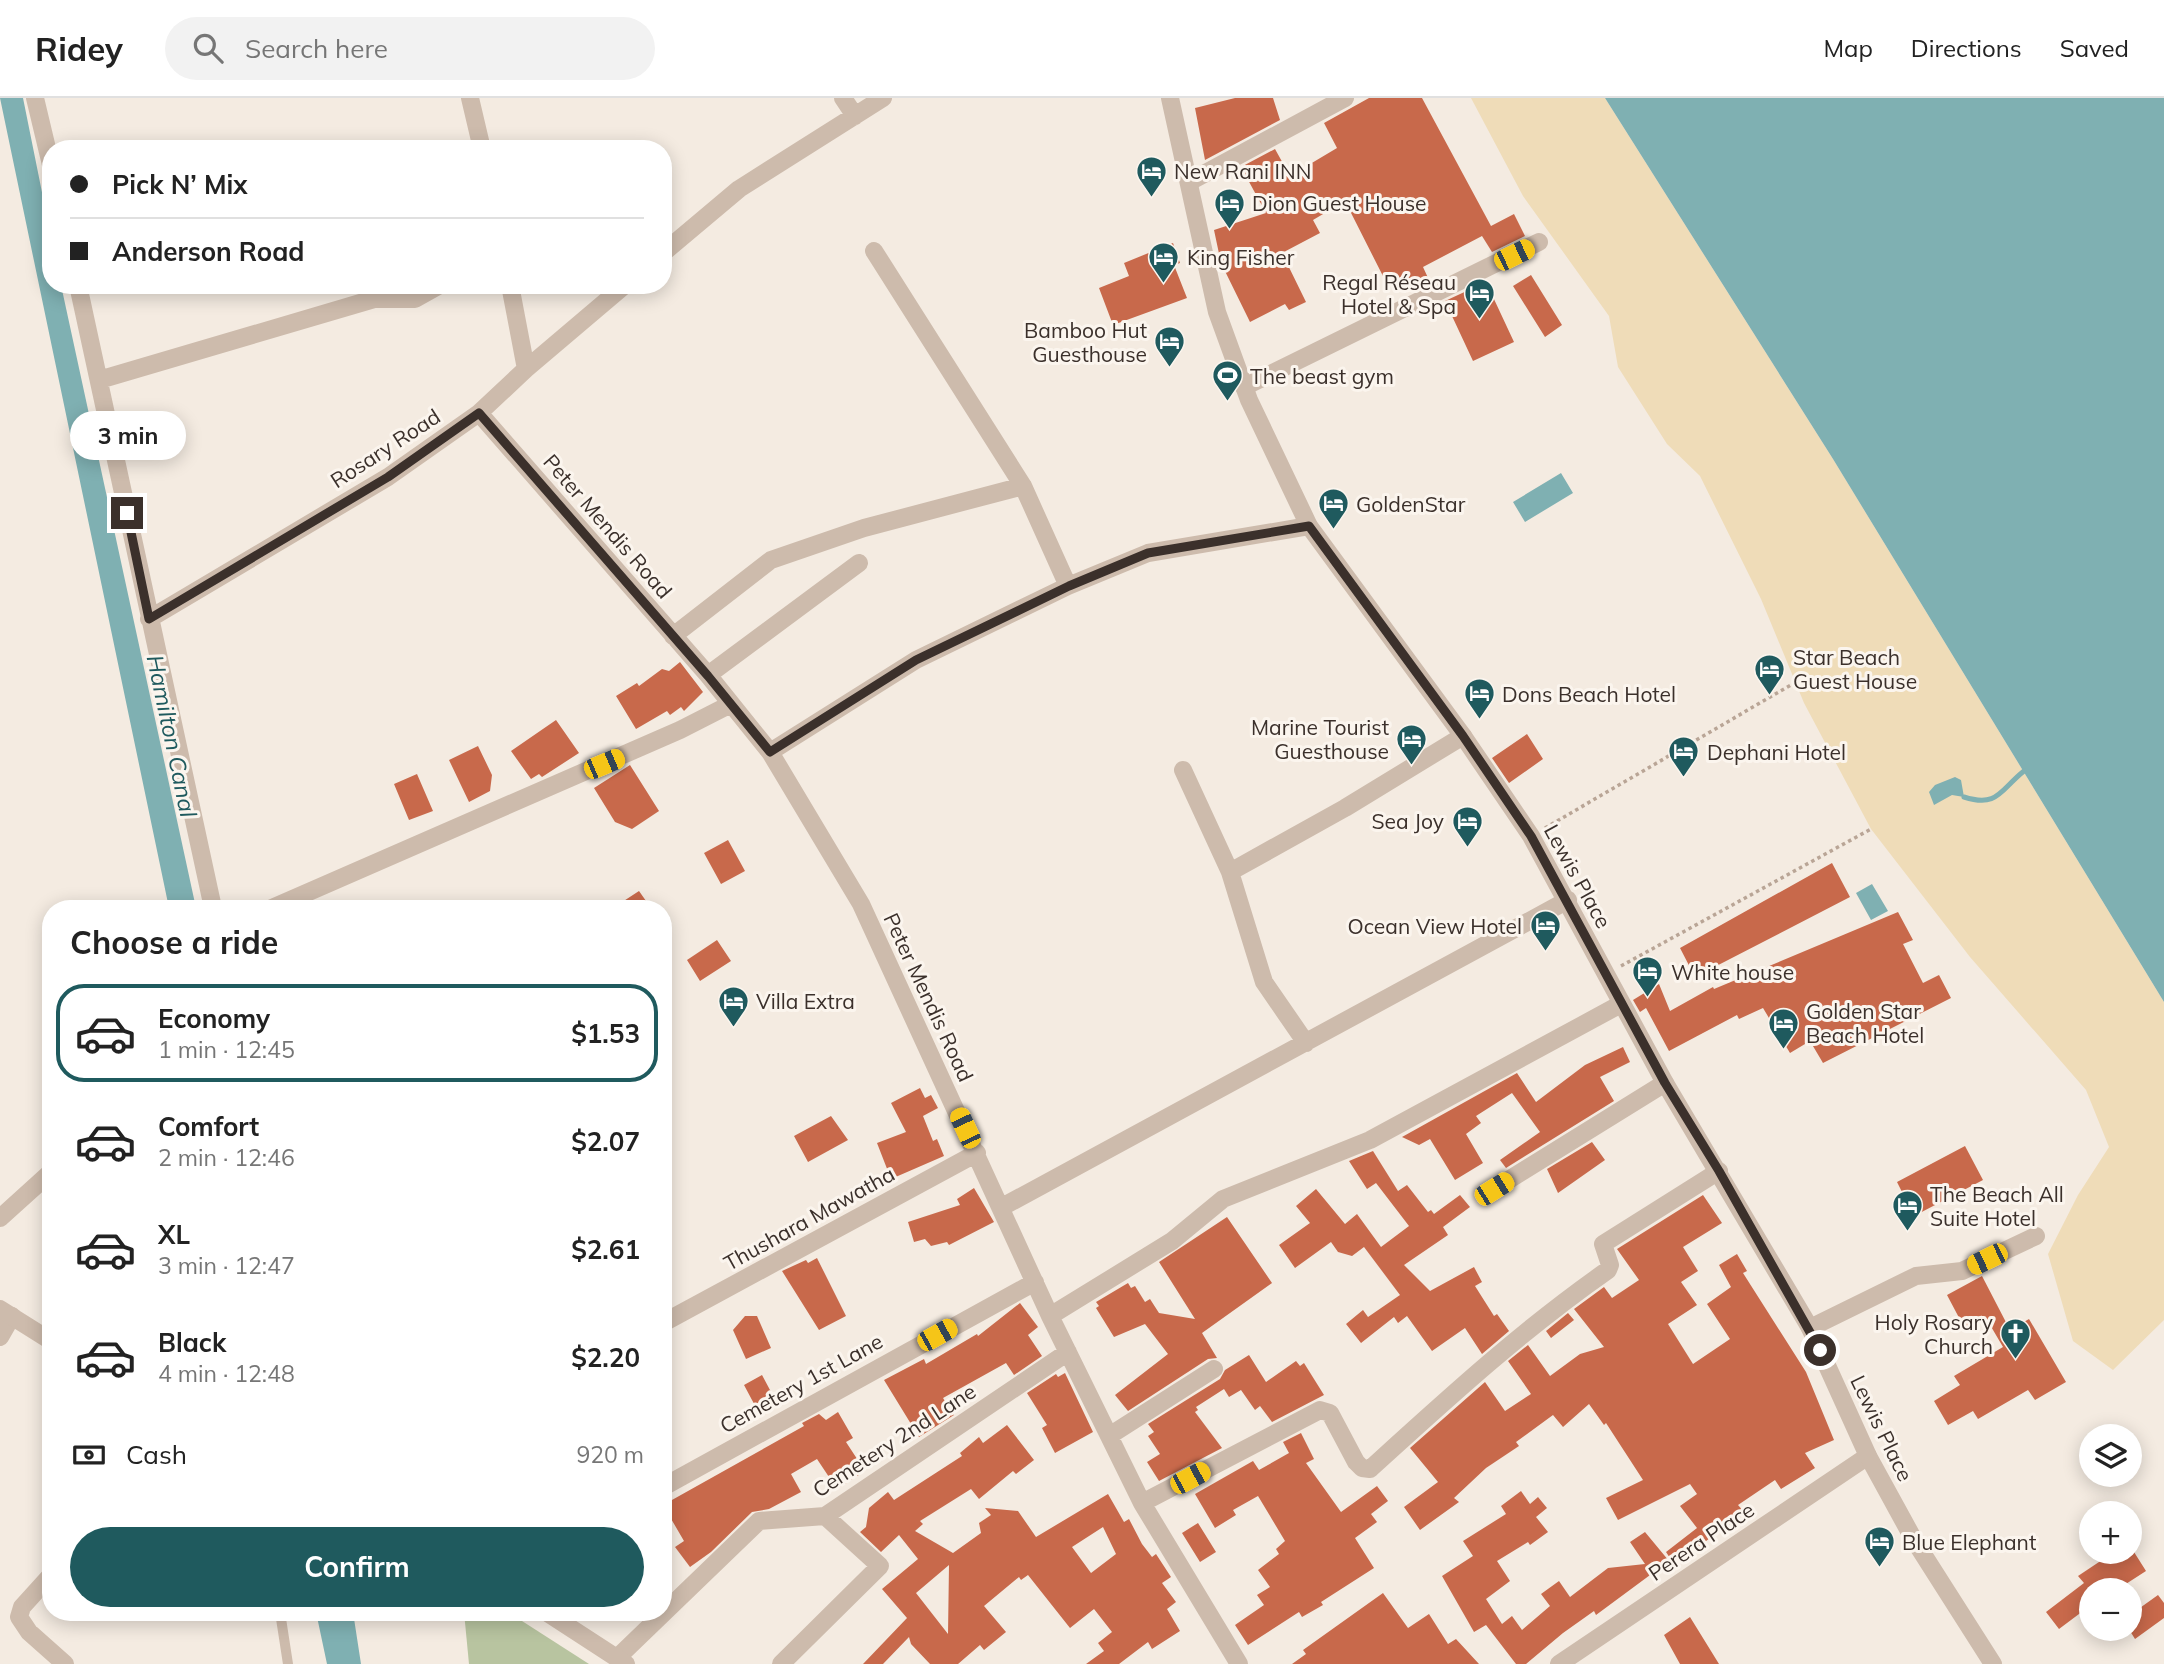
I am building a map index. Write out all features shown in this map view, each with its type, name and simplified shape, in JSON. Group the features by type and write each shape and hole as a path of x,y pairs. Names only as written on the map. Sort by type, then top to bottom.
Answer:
{"street":[{"path":"36,98 45,140"},
{"path":"470,98 480,140"},
{"path":"843,98 855,116"},
{"path":"672,245 739,189 883,98"},
{"name":"Lewis Place","path":"1170,98 1217,312 1244,387 1309,526 1463,736 1531,836 1665,1083 1810,1328 1868,1457 1914,1540 1993,1664"},
{"path":"1189,182 1345,98"},
{"path":"1244,387 1539,243"},
{"path":"874,251 1023,486 1069,586"},
{"path":"80,294 211,900"},
{"path":"99,380 374,299 415,299 424,294"},
{"path":"512,294 526,369"},
{"name":"Rosary Road","path":"149,619 388,477 479,413 614,294"},
{"name":"Peter Mendis Road","path":"479,413 708,676 770,752 861,904 1050,1316 1142,1503 1239,1664"},
{"path":"673,636 771,560 864,528 1023,486"},
{"path":"770,752 916,660 1069,586 1148,553 1309,526"},
{"path":"708,676 859,563"},
{"path":"290,900 680,730 731,704"},
{"path":"1230,872 1345,808 1463,736"},
{"path":"1182,770 1230,872 1264,982 1306,1042"},
{"path":"1002,1207 1567,900"},
{"path":"1050,1316 1172,1241 1223,1199 1370,1140 1621,1004"},
{"path":"1494,1189 1665,1083"},
{"name":"Thushara Mawatha","path":"672,1318 977,1153"},
{"path":"1142,1503 1320,1410 1330,1413 1356,1462 1362,1468 1370,1469 1484,1364 1545,1314 1608,1270 1610,1265 1602,1248 1603,1244 1719,1171"},
{"path":"0,1218 42,1180"},
{"path":"1810,1328 1916,1276 1962,1271 2036,1236"},
{"name":"Cemetery 1st Lane","path":"672,1482 1035,1282"},
{"path":"0,1337 6,1313 42,1335"},
{"name":"Cemetery 2nd Lane","path":"672,1609 759,1521 825,1516 1068,1352"},
{"path":"1109,1436 1214,1369"},
{"name":"Perera Place","path":"1559,1664 1868,1457"},
{"path":"781,1664 880,1566 825,1516"},
{"path":"42,1585 22,1607 19,1617 29,1632 65,1664"},
{"path":"561,1621 621,1661"},
{"name":"Cemetery 2nd Lane","path":"621,1661 660,1621"}],"lane":[{"path":"281,1621 288,1664"}],"path":[{"path":"1531,836 1796,682"},
{"path":"1606,974 1871,829"}],"green space":[{"path":"465,1621 522,1621 589,1664 469,1664"}],"sand":[{"path":"1471,98 1605,98 1833,459 2164,1002 2164,1320 2113,1370 2073,1341 2048,1254 2078,1195 2109,1147 2086,1090 1970,957 1871,829 1804,703 1761,599 1700,476 1667,444 1618,367 1609,316 1523,196"}],"water":[{"path":"0,98 23,98 42,192 42,294 63,294 194,900 167,900"},
{"path":"1605,98 2164,98 2164,1002 1833,459"},
{"path":"1561,473 1573,493 1525,522 1513,502"},
{"path":"1955,777 1961,780 1964,797 1952,795 1934,805 1929,792 1935,785"},
{"path":"1872,884 1888,911 1871,920 1856,893"},
{"path":"318,1621 354,1621 361,1664 327,1664"}],"building":[{"path":"1235,98 1273,98 1280,120 1205,160 1195,108"},
{"path":"1369,98 1422,98 1491,226 1514,214 1525,236 1492,252 1482,236 1423,267 1429,280 1405,293 1398,279 1388,286 1345,201 1313,220 1320,233 1282,253 1306,302 1289,310 1285,304 1250,322 1221,263 1214,230 1266,213 1241,167 1275,149 1290,176 1337,148 1324,123"},
{"name":"King Fisher","path":"1173,243 1180,263 1174,265 1187,298 1113,325 1099,288 1129,276 1124,263"},
{"path":"1531,275 1562,325 1545,337 1513,286"},
{"name":"Regal Réseau Hotel & Spa","path":"1486,282 1514,342 1473,361 1445,301"},
{"path":"680,662 703,692 684,711 681,707 670,715 667,711 636,729 616,696 637,683 639,686 662,669 669,671"},
{"path":"556,720 579,753 542,777 539,774 531,779 511,751"},
{"path":"1527,734 1543,759 1509,783 1492,758"},
{"path":"478,746 492,775 490,791 469,802 449,760"},
{"path":"630,765 659,811 632,829 615,822 594,788"},
{"path":"417,774 433,811 409,820 394,784"},
{"path":"728,840 745,871 721,884 704,853"},
{"path":"1832,863 1850,897 1695,977 1680,948"},
{"path":"639,891 645,900 625,900"},
{"path":"1898,912 1913,940 1903,944 1923,983 1939,975 1951,998 1823,1063 1810,1041 1790,1053 1763,1008 1739,1019 1737,1015 1669,1051 1646,1008 1640,1012 1633,1000 1659,984 1670,1011 1713,987 1714,989"},
{"path":"717,940 731,961 700,981 687,960"},
{"path":"1623,1047 1630,1062 1600,1077 1614,1101 1506,1168 1500,1160 1540,1132 1512,1093 1476,1116 1481,1123 1466,1134 1483,1163 1455,1180 1430,1139 1419,1145 1402,1137 1517,1073 1536,1102 1585,1065"},
{"path":"920,1088 925,1098 931,1095 938,1108 923,1116 933,1141 937,1139 944,1156 891,1179 877,1143 906,1132 891,1103"},
{"path":"831,1116 848,1140 808,1162 794,1136"},
{"path":"1592,1142 1605,1160 1558,1193 1547,1169"},
{"path":"1965,1146 1983,1180 1914,1216 1897,1182"},
{"path":"1373,1151 1398,1191 1407,1185 1428,1212 1431,1210 1434,1214 1460,1195 1470,1207 1443,1227 1448,1235 1404,1265 1430,1291 1474,1267 1482,1282 1475,1286 1494,1316 1497,1314 1509,1331 1482,1354 1465,1328 1432,1351 1407,1316 1398,1323 1394,1317 1361,1343 1346,1324 1363,1310 1368,1317 1400,1295 1364,1247 1352,1256 1338,1252 1331,1242 1295,1268 1279,1245 1310,1223 1296,1206 1316,1189 1345,1224 1357,1214 1381,1247 1409,1226 1376,1183 1367,1189 1349,1161"},
{"path":"974,1188 994,1222 949,1245 947,1242 931,1246 925,1239 914,1242 908,1222 960,1205 957,1199"},
{"path":"1703,1195 1722,1223 1683,1247 1698,1271 1681,1282 1697,1305 1668,1324 1693,1364 1730,1339 1707,1304 1731,1287 1719,1265 1737,1254 1747,1271 1743,1273 1806,1372 1834,1440 1805,1453 1815,1468 1781,1489 1775,1480 1738,1505 1745,1513 1674,1564 1666,1552 1697,1528 1680,1506 1697,1494 1690,1484 1618,1520 1606,1498 1643,1480 1606,1423 1604,1425 1589,1404 1563,1427 1553,1415 1516,1442 1519,1446 1486,1468 1454,1498 1459,1502 1420,1530 1404,1507 1438,1482 1410,1448 1485,1382 1505,1411 1531,1394 1508,1361 1528,1345 1550,1376 1580,1354 1604,1347 1574,1309 1604,1287 1612,1298 1639,1280 1617,1249"},
{"path":"1227,1217 1272,1283 1202,1333 1217,1358 1208,1359 1128,1411 1115,1395 1168,1354 1145,1324 1114,1337 1096,1308 1099,1306 1096,1302 1128,1283 1131,1288 1135,1286 1145,1302 1150,1299 1159,1313 1195,1319 1159,1262"},
{"path":"817,1258 846,1316 819,1330 782,1271"},
{"name":"Holy Rosary Church","path":"1982,1276 2010,1330 2029,1319 2066,1382 2035,1400 2028,1390 1978,1419 1973,1411 1948,1425 1934,1401 1960,1385 1954,1376 2003,1347 1986,1318 1965,1329 1947,1295"},
{"path":"1020,1303 1038,1327 1028,1335 1042,1356 1014,1375 1006,1363 943,1398 954,1415 919,1437 884,1380 924,1359 926,1364 977,1334 978,1336"},
{"path":"1568,1313 1574,1320 1551,1338 1546,1331"},
{"path":"745,1316 757,1316 771,1348 746,1359 733,1330"},
{"path":"1249,1355 1266,1382 1296,1361 1300,1366 1304,1363 1324,1395 1272,1422 1260,1406 1255,1410 1241,1390 1229,1397 1224,1389 1196,1407 1198,1410 1195,1412 1222,1448 1159,1481 1147,1462 1160,1454 1148,1436 1154,1432 1148,1424 1220,1379 1225,1370"},
{"path":"1065,1373 1093,1432 1055,1453 1042,1428 1047,1425 1027,1393 1056,1374 1058,1377"},
{"path":"762,1375 778,1405 760,1415 744,1385"},
{"path":"838,1412 853,1438 846,1442 865,1471 837,1489 817,1459 791,1474 801,1492 769,1509 752,1512 711,1552 690,1567 675,1547 684,1541 672,1520 672,1500 804,1426 802,1423 819,1414 826,1420"},
{"path":"1007,1425 1034,1460 1016,1474 1013,1471 979,1499 971,1489 920,1521 923,1524 915,1531 953,1553 981,1533 979,1523 991,1515 985,1508 1018,1511 1036,1537 1108,1494 1124,1522 1129,1519 1142,1544 1152,1557 1156,1554 1171,1577 1162,1583 1176,1602 1167,1609 1180,1631 1152,1649 1148,1642 1119,1664 1086,1664 1104,1651 1098,1643 1112,1632 1094,1609 1070,1628 1028,1575 1021,1580 1019,1577 984,1606 1006,1632 984,1650 980,1645 958,1664 930,1664 911,1644 909,1637 883,1664 863,1664 907,1618 882,1589 918,1559 899,1535 881,1552 860,1532 866,1527 869,1508 888,1492 894,1500 962,1456 960,1453 979,1437 983,1443","holes":["1103,1527 1116,1554 1091,1573 1072,1547","949,1565 948,1634 916,1593"]},
{"path":"1301,1433 1314,1459 1306,1463 1341,1512 1377,1486 1388,1501 1371,1514 1377,1522 1355,1538 1374,1568 1321,1602 1323,1605 1302,1617 1299,1612 1248,1645 1235,1625 1264,1605 1257,1595 1270,1587 1258,1570 1279,1554 1276,1549 1285,1541 1258,1496 1233,1510 1236,1515 1215,1528 1195,1494 1253,1461 1259,1470 1289,1453 1283,1442"},
{"path":"1521,1491 1530,1504 1538,1497 1547,1508 1536,1517 1548,1532 1530,1545 1528,1542 1497,1561 1510,1581 1486,1599 1502,1624 1512,1616 1522,1630 1550,1606 1541,1594 1559,1581 1570,1597 1608,1568 1645,1564 1630,1542 1645,1532 1669,1561 1596,1615 1594,1611 1563,1633 1526,1664 1516,1664 1486,1625 1474,1632 1442,1576 1473,1556 1463,1541 1506,1514 1501,1506"},
{"path":"1198,1523 1216,1552 1200,1562 1182,1533"},
{"path":"2096,1564 2142,1564 2146,1571 2135,1578 2078,1576"},
{"path":"2079,1587 2079,1614 2059,1629 2046,1612"},
{"path":"1383,1593 1408,1628 1429,1614 1448,1644 1456,1639 1479,1664 1292,1664 1306,1654 1303,1650"},
{"path":"2158,1595 2164,1603 2164,1618 2142,1634 2142,1606"},
{"path":"1690,1617 1719,1664 1680,1664 1664,1635"}],"waterway":[{"path":"1964,797 1975,800 1992,799 2024,771"}],"place":[{"name":"New Rani INN","path":"1151,198"},
{"name":"Dion Guest House","path":"1229,230"},
{"name":"King Fisher","path":"1164,284"},
{"name":"Regal Réseau Hotel & Spa","path":"1479,321"},
{"name":"Bamboo Hut Guesthouse","path":"1170,369"},
{"name":"The beast gym","path":"1227,403"},
{"name":"GoldenStar","path":"1333,531"},
{"name":"Star Beach Guest House","path":"1770,696"},
{"name":"Dons Beach Hotel","path":"1479,721"},
{"name":"Marine Tourist Guesthouse","path":"1412,766"},
{"name":"Dephani Hotel","path":"1684,779"},
{"name":"Sea Joy","path":"1467,848"},
{"name":"Ocean View Hotel","path":"1545,953"},
{"name":"White house","path":"1648,999"},
{"name":"Villa Extra","path":"733,1028"},
{"name":"Golden Star Beach Hotel","path":"1783,1050"},
{"name":"The Beach All Suite Hotel","path":"1907,1233"},
{"name":"Holy Rosary Church","path":"2016,1361"},
{"name":"Blue Elephant","path":"1879,1569"}],"route":[{"path":"127,513 149,619 388,477 479,413 708,676 770,752 916,660 1069,586 1148,553 1309,526 1463,736 1531,836 1665,1083 1719,1171 1810,1328 1820,1350"}],"water label":[{"name":"Hamilton Canal","path":"172,736"}]}
